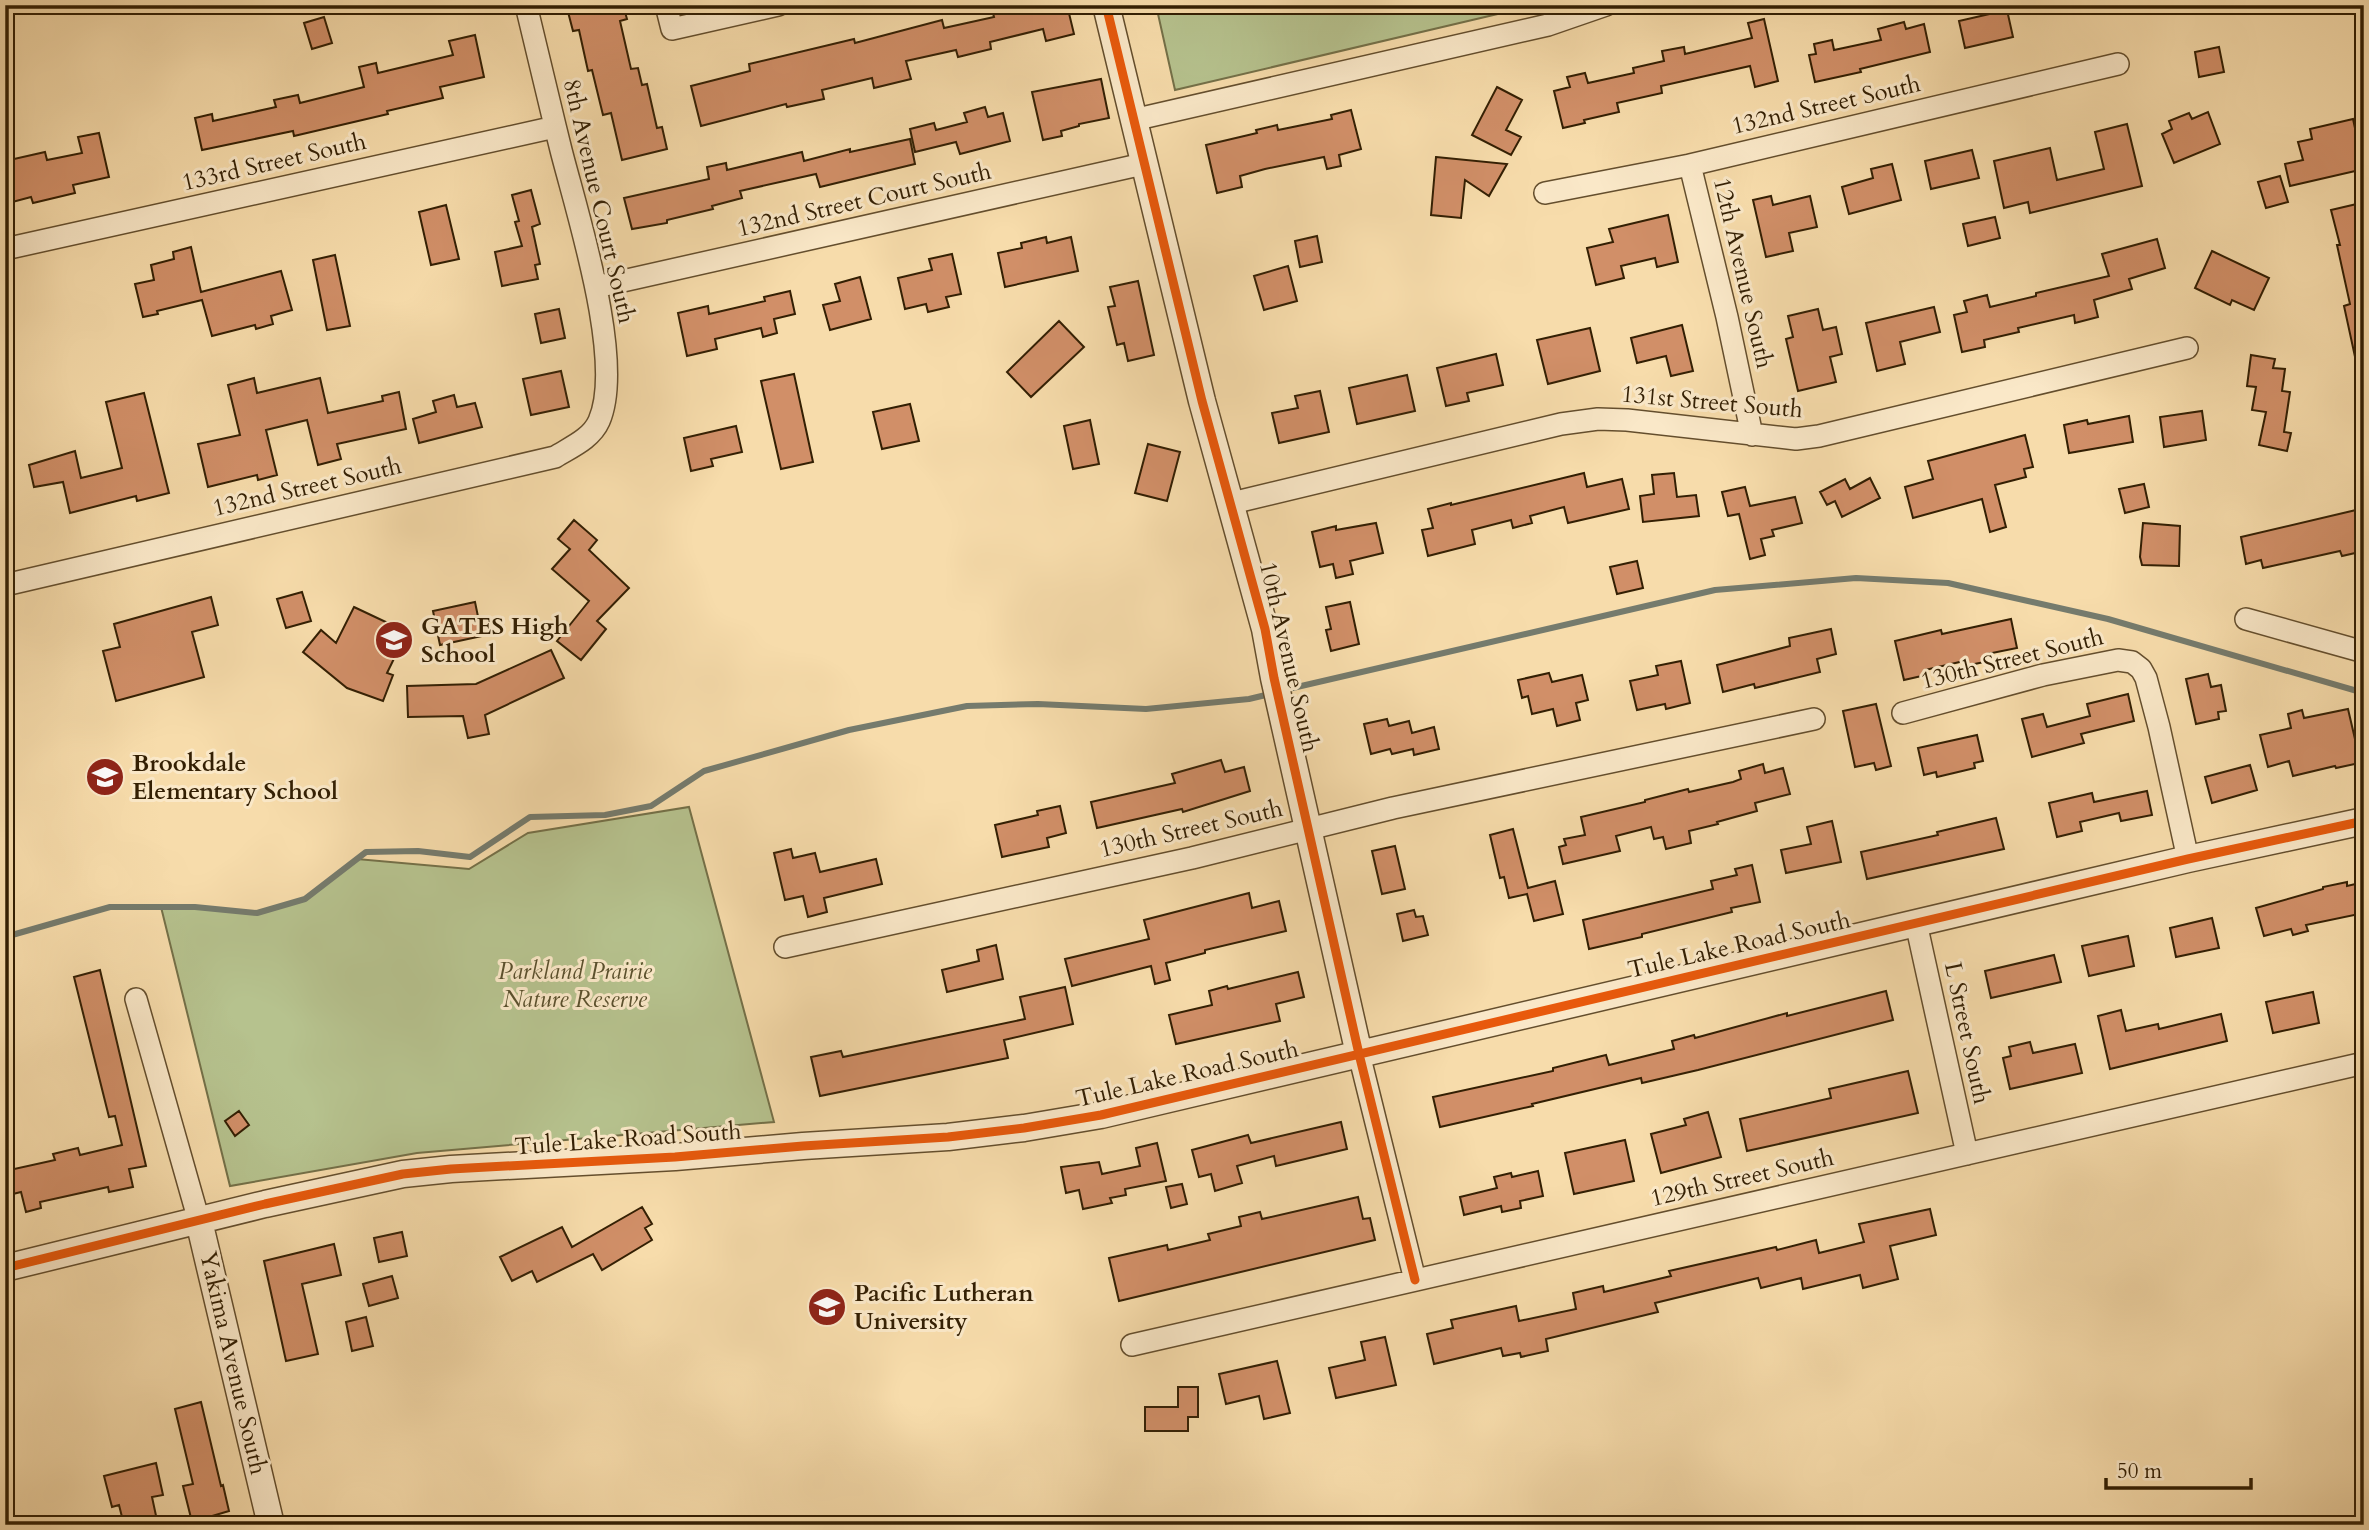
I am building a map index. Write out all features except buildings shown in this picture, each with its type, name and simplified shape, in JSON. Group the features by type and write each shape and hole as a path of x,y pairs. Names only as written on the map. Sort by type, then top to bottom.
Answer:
{"street":[{"name":"8th Avenue Court South","path":"526,5 596,287 606,357 607,378 603,410"},
{"path":"666,5 672,29 778,5"},
{"name":"10th Avenue South","path":"1106,5 1202,401 1265,629 1359,1054 1415,1280"},
{"path":"1133,120 1565,20 1606,5"},
{"name":"132nd Street South","path":"1545,193 1690,164 2118,64"},
{"name":"133rd Street South","path":"5,249 555,127"},
{"name":"132nd Street Court South","path":"596,287 1143,164"},
{"name":"12th Avenue South","path":"1690,164 1752,435"},
{"name":"131st Street South","path":"1232,503 1561,424 1598,419 1796,439 1819,436 2187,348"},
{"name":"132nd Street South","path":"5,585 555,457 582,442 592,432 603,410"},
{"path":"2246,619 2364,652"},
{"name":"130th Street South","path":"1903,713 2043,675 2118,660 2132,662 2141,669 2146,678 2188,859"},
{"name":"130th Street South","path":"785,947 1192,858 1308,828 1814,719"},
{"name":"Tule Lake Road South","path":"5,1268 265,1204 403,1174 948,1137 1101,1115 2188,859 2364,821"},
{"name":"L Street South","path":"1916,923 1967,1154"},
{"name":"Yakima Avenue South","path":"136,999 199,1222 271,1525"},
{"name":"129th Street South","path":"1132,1345 2364,1063"}],"green space":[{"path":"1156,5 1518,5 1519,9 1175,90"},
{"name":"Parkland Prairie Nature Reserve","path":"689,807 774,1122 417,1153 230,1186 161,907 195,907 257,913 305,899 357,859 469,869 528,833"}],"waterway":[{"path":"1284,690 1715,590 1856,578 1948,583 2108,619 2364,693"},
{"path":"5,937 110,907 195,907 257,913 305,899 366,852 418,851 470,857 530,817 605,815 651,806 704,771 849,730 967,706 1038,704 1146,709 1249,699 1270,694"}],"cycle path":[{"path":"1106,5 1202,401 1265,629 1359,1054 1415,1280"},
{"path":"5,1268 265,1204 403,1174 948,1137 1101,1115 2188,859 2364,821"}],"place":[{"name":"GATES High School","path":"394,640"},
{"name":"Brookdale Elementary School","path":"105,777"},
{"name":"Pacific Lutheran University","path":"827,1307"}]}
